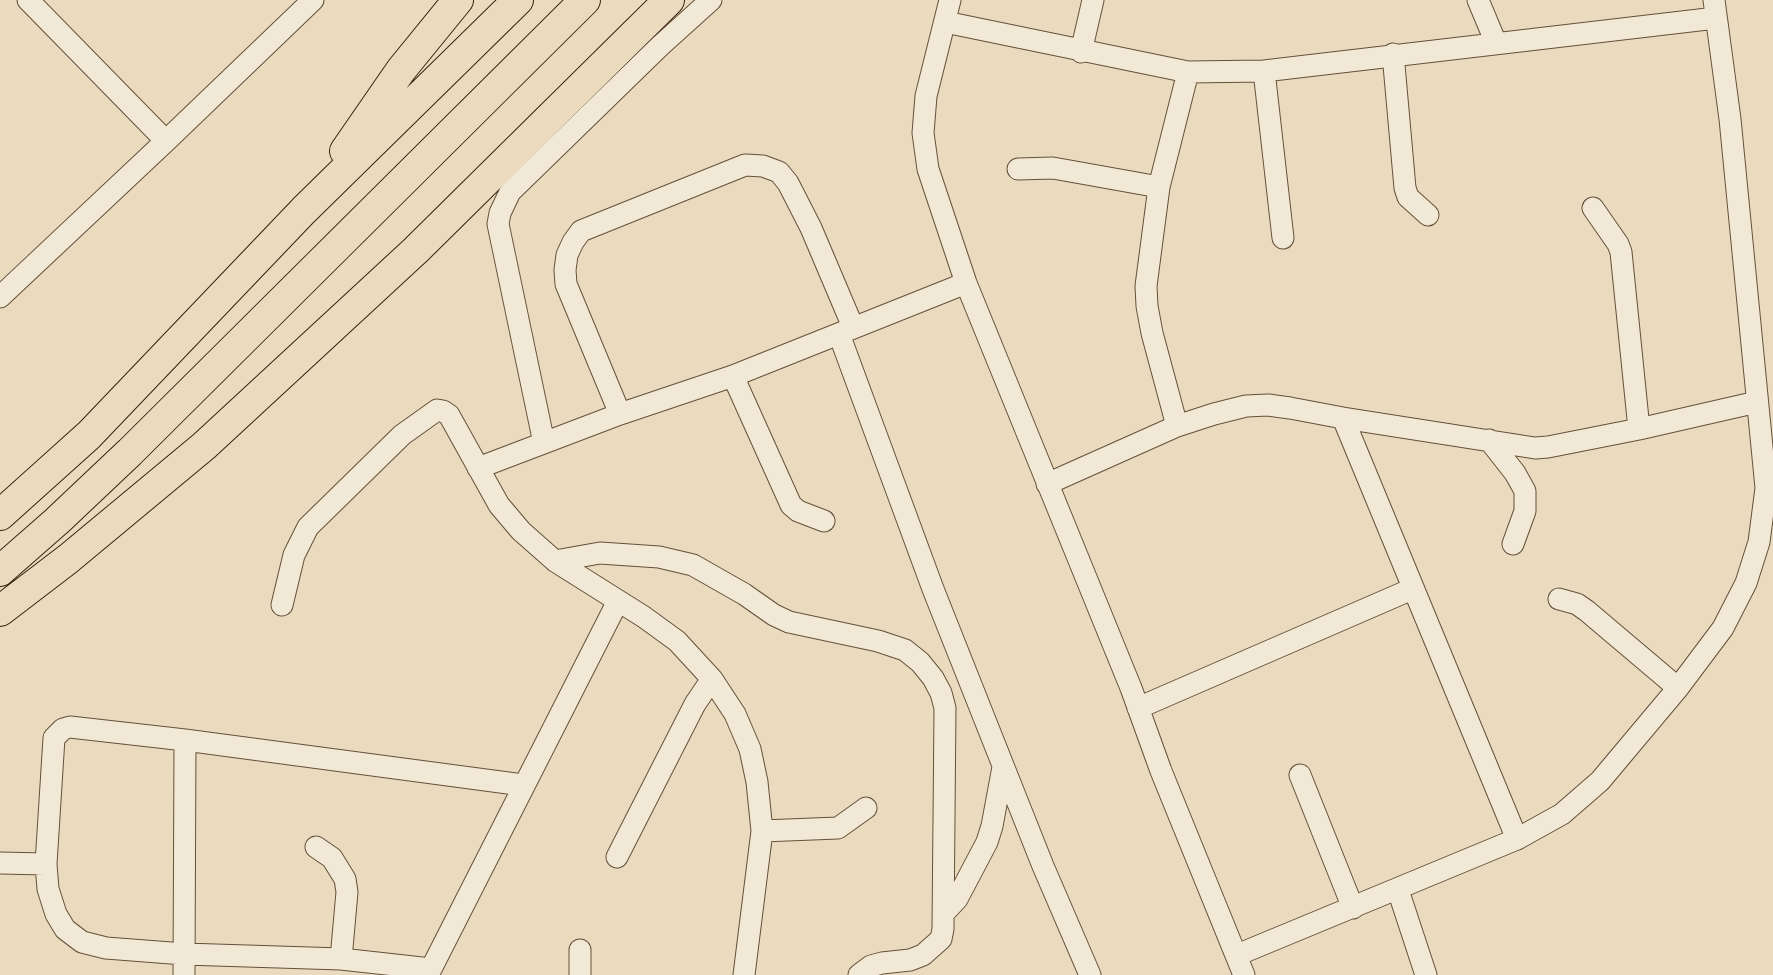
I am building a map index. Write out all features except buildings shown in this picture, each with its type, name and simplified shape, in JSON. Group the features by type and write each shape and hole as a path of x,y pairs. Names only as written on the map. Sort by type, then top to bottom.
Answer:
{"highway":[{"path":"304,210 401,70 458,0"},
{"path":"0,515 89,435 304,210 518,0"},
{"path":"0,571 130,452 585,0"},
{"path":"0,611 68,559 204,446 416,250 669,0"}],"street":[{"path":"28,0 166,141"},
{"path":"0,297 314,0"},
{"path":"544,443 498,224 500,213 510,192 660,45 711,0"},
{"path":"945,22 1081,52 1188,72 1264,71 1496,43 1715,9 1730,120 1766,488 1760,542 1746,583 1724,628 1678,688 1600,781 1562,814 1517,839 1353,908 1240,965 966,283 928,169 923,133 926,96 950,0"},
{"path":"1081,52 1093,0"},
{"path":"1478,0 1496,43"},
{"path":"1393,54 1405,188 1408,197 1428,215"},
{"path":"1264,71 1283,238"},
{"path":"1177,426 1147,306 1146,286 1159,187 1188,72"},
{"path":"620,414 566,284 567,255 573,242 581,231 745,165 763,166 779,172 788,183 811,228 929,578 1043,866 1090,975"},
{"path":"1018,169 1053,168 1159,187"},
{"path":"1593,208 1621,252 1639,429"},
{"path":"477,468 620,414 734,376 966,283"},
{"path":"734,376 791,506 798,512 824,521"},
{"path":"1047,484 1177,426 1246,406 1268,405 1290,408 1534,448 1639,429 1756,402"},
{"path":"282,605 294,555 308,527 402,435 437,410 449,415 499,505 521,531 555,561 618,600 677,641 712,679 735,714 750,749 757,782 762,831 744,975"},
{"path":"1343,418 1517,839"},
{"path":"1489,440 1515,473 1525,490 1525,512 1514,544"},
{"path":"555,561 600,553 659,557 693,565 789,622 878,641 905,650 920,662 937,686 945,708 941,939 923,955 910,960 871,966 859,975"},
{"path":"1138,708 1412,588"},
{"path":"1559,599 1577,604 1587,611 1678,688"},
{"path":"523,785 70,727 58,733 52,747 46,864 48,889 56,914 65,929 82,942 106,948 184,964 340,958 430,972 618,600"},
{"path":"617,857 695,704 712,679"},
{"path":"184,964 185,740"},
{"path":"943,914 957,899 987,842 1003,766"},
{"path":"1300,774 1353,908"},
{"path":"762,831 838,828 866,808"},
{"path":"316,847 332,858 345,879 348,892 340,958"},
{"path":"0,863 46,864"},
{"path":"1398,890 1426,975"},
{"path":"580,950 580,975"}]}
